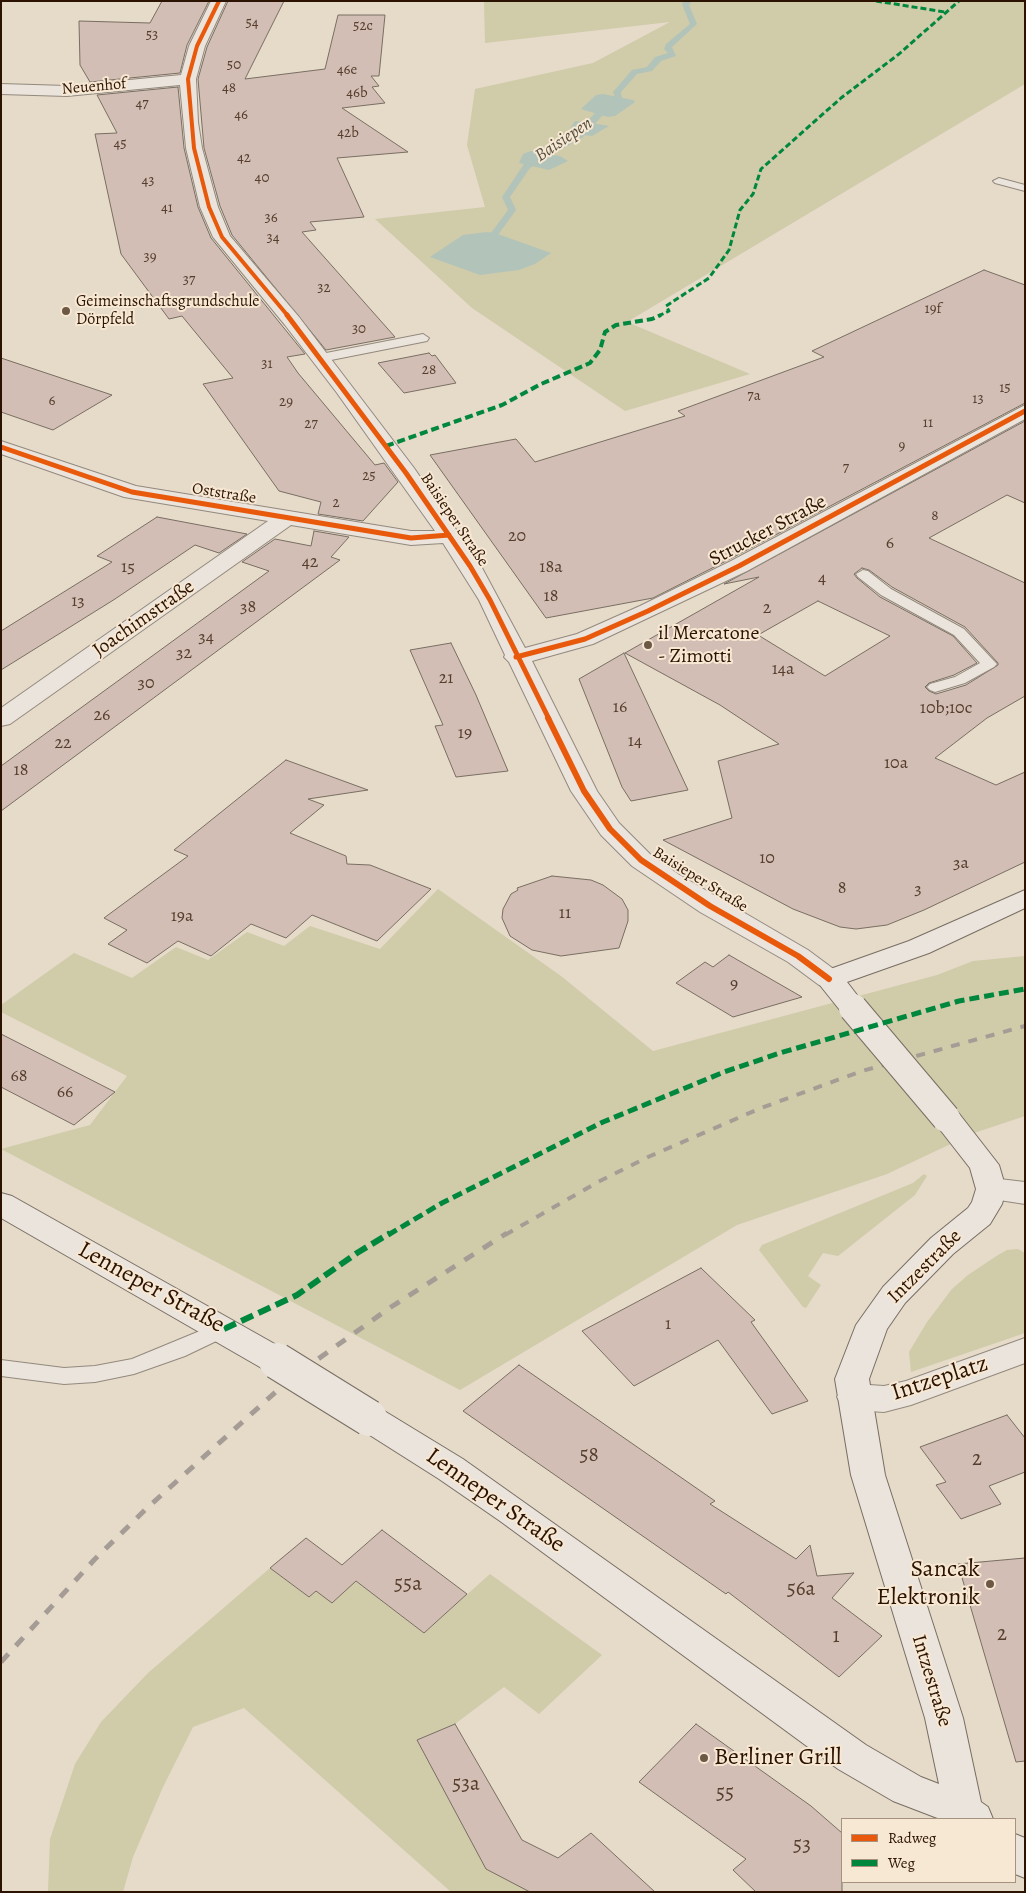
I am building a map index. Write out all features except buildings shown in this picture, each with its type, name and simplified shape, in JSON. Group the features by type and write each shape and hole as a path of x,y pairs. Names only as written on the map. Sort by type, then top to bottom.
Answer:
{"street":[{"name":"Baisieper Straße","path":"219,1 197,46 188,79 190,122 194,148 209,207 222,237 321,358 449,535 490,600 516,657 596,811 625,845 669,880 710,906 798,956 828,979"},
{"name":"Neuenhof","path":"1,89 68,90 188,79"},
{"name":"Strucker Straße","path":"516,657 549,650 585,638 648,611 740,566 1025,411"},
{"name":"Oststraße","path":"1,447 132,492 411,538 433,538 449,535"},
{"name":"Joachimstraße","path":"1,719 286,518"},
{"path":"1025,898 919,947 828,979 984,1165 991,1189 1025,1193"},
{"name":"Intzestraße","path":"969,1815 944,1718 868,1475 852,1379 872,1325 894,1295 942,1246 979,1216 988,1204 991,1189"},
{"name":"Lenneper Straße","path":"1,1204 224,1329 451,1469 852,1757 907,1789 969,1815"},
{"name":"Intzeplatz","path":"854,1397 884,1399 911,1392 1025,1350"}],"lane":[{"path":"999,180 1025,188"},
{"path":"321,358 423,338"},
{"path":"863,574 886,592 959,632 989,664 960,680 935,687"},
{"path":"1,1368 64,1376 95,1374 134,1366 178,1350 224,1329"}],"shaded area":[{"path":"484,1 1025,1 1025,84 627,322 750,374 625,411 472,308 375,219 485,207 467,145 475,89 593,63 670,22 485,43"},
{"path":"603,94 635,102 615,116 608,117 581,109 596,95"},
{"path":"575,121 609,126 592,136 567,133"},
{"path":"531,151 560,156 568,161 549,170 519,163 523,154"},
{"path":"495,233 551,253 535,264 519,270 480,275 430,257 463,235"},
{"path":"438,889 561,976 653,1051 937,975 973,961 1025,956 1025,1116 974,1133 887,1174 737,1225 460,1390 1,1149 90,1125 127,1076 1,1012 1,1005 74,953 132,978 176,947 208,960 247,932 284,946 310,926 380,949"},
{"path":"924,1174 927,1176 915,1195 838,1256 823,1253 808,1276 821,1285 806,1308 803,1307 759,1250 762,1245 913,1183"},
{"path":"1018,1249 1025,1253 1025,1333 911,1372 909,1352 927,1322 952,1289 968,1275 998,1255 1007,1250"},
{"path":"270,1568 309,1597 316,1591 356,1581 424,1633 490,1574 602,1655 539,1714 504,1687 455,1724 417,1740 530,1892 451,1892 244,1708 193,1727 163,1787 133,1857 123,1892 48,1892 50,1839 75,1764 101,1722 148,1673"}],"waterway":[{"name":"Baisiepen","path":"495,233 512,210 506,197 527,166 580,135 598,115 619,97 617,92 635,72 649,69 658,59 673,54 668,49 669,46 694,24 685,4 689,1"}],"railway":[{"path":"505,1235 598,1182 648,1157 761,1108 862,1071 1025,1026"},
{"path":"1,1662 94,1560 146,1509 290,1379 391,1307 507,1233"}],"marked path":[{"path":"876,1 945,12"},
{"path":"386,446 502,405 541,384 590,363 600,350 605,332 616,325 652,319 669,311 666,306 709,278 729,250 740,210 753,194 761,169 841,98 899,54 959,1"},
{"path":"224,1329 297,1295 357,1253 442,1203 603,1122 724,1072 780,1053 959,1001 1025,989"}],"cycle path":[{"path":"219,1 197,46 188,79 190,122 194,148 209,207 222,237 292,321 344,389 406,473 470,566 490,600 584,791 610,829 641,860 669,880 710,906 798,956 829,979"},
{"path":"516,657 549,650 585,639 648,611 739,566 1025,411"},
{"path":"1,447 132,492 411,538 433,538 449,535"}],"place":[{"name":"Geimeinschaftsgrundschule Dörpfeld","path":"66,311"},
{"name":"il Mercatone - Zimotti","path":"648,645"},
{"name":"Sancak Elektronik","path":"990,1584"},
{"name":"Berliner Grill","path":"704,1758"}]}
